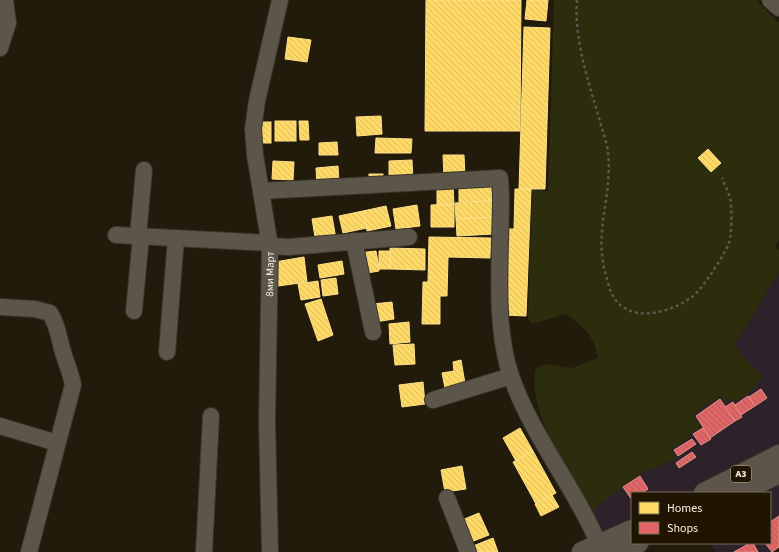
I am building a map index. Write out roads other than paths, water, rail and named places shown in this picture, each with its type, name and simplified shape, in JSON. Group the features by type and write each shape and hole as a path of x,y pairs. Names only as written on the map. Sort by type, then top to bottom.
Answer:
{"main road":[{"name":"A3","path":"706,492 779,455"},
{"name":"A3","path":"740,492 779,473"},
{"path":"594,550 631,531"},
{"path":"618,552 636,544"}],"street":[{"path":"0,2 5,0 8,23 0,48"},
{"name":"8ми Март","path":"270,552 267,421 269,244 262,190 255,155 253,129 257,100 280,0"},
{"path":"770,0 779,8"},
{"path":"134,311 144,170"},
{"path":"262,190 500,178 500,325 511,376 529,417 587,516 594,550"},
{"path":"116,235 269,244 289,247 409,237"},
{"path":"167,352 176,238"},
{"path":"354,242 373,332"},
{"path":"0,307 50,313 58,326 63,352 69,366 73,385 29,552"},
{"path":"433,400 511,376"},
{"path":"204,552 210,416"},
{"path":"0,426 58,443"},
{"path":"447,498 468,552"}]}
